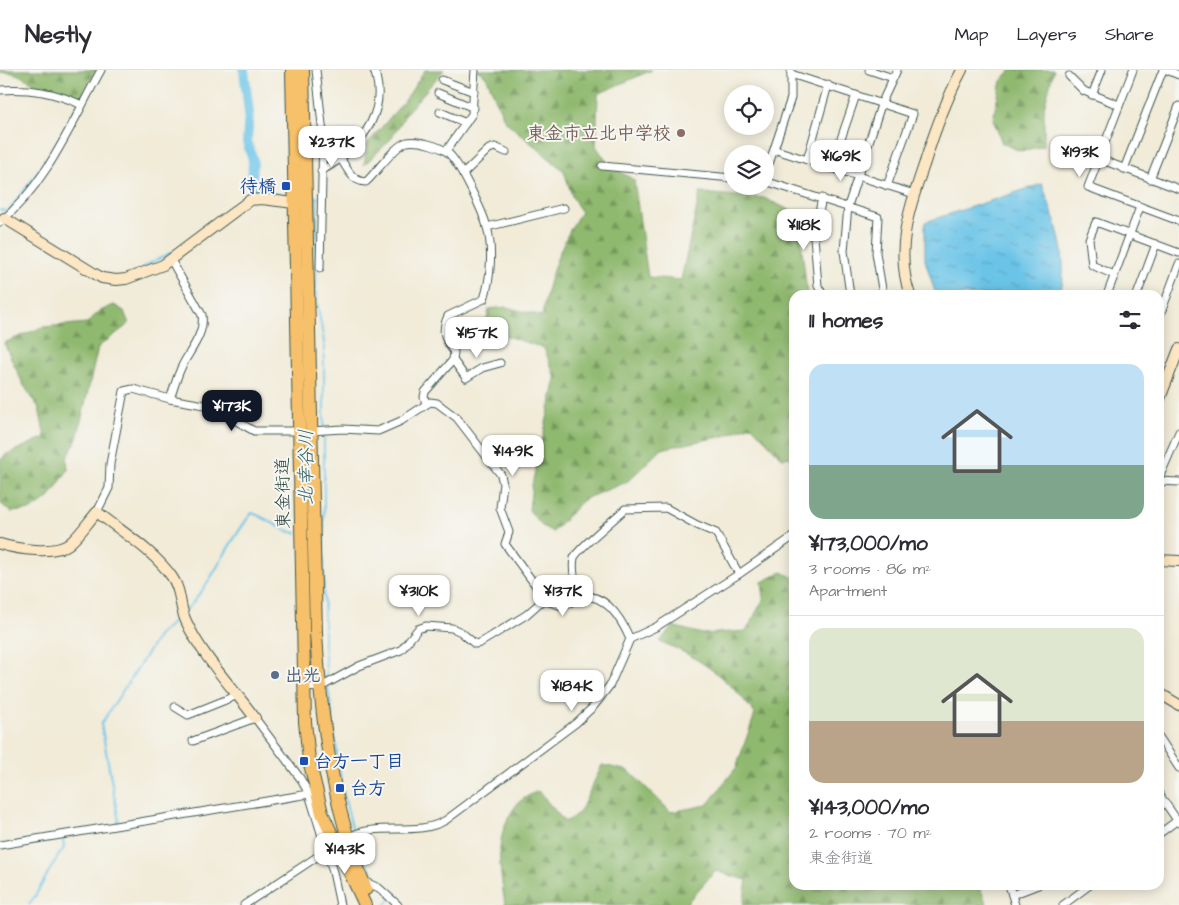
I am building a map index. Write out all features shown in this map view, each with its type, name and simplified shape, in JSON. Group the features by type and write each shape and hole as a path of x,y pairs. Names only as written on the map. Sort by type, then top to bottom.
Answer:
{"highway":[{"name":"東金街道","path":"298,73 305,431 304,687 306,776 365,905"},
{"name":"東金街道","path":"305,431 319,688 335,794 336,844 362,881 373,905"}],"street":[{"path":"101,70 49,163 30,191 2,220 92,272 110,280 126,279 172,260 250,200 262,199 302,204"},
{"path":"321,171 341,158 359,142 372,120 378,92 374,70"},
{"path":"446,151 474,108 475,70"},
{"path":"869,70 893,78"},
{"path":"849,290 844,251 848,206 882,102 897,70"},
{"path":"909,290 904,272 903,246 907,217 940,117 962,70"},
{"path":"1092,94 1102,70"},
{"path":"1133,70 1088,187 1179,221"},
{"path":"1124,169 1163,70"},
{"path":"1167,70 1179,75"},
{"path":"774,155 791,98 791,72 913,114 887,186"},
{"path":"298,73 317,73 323,134 320,268"},
{"path":"1069,76 1084,91 1119,105"},
{"path":"442,80 474,92"},
{"path":"807,160 828,85"},
{"path":"0,90 22,88 47,91 82,105"},
{"path":"438,94 474,108"},
{"path":"831,168 856,95"},
{"path":"1150,179 1179,106"},
{"path":"440,112 466,123"},
{"path":"341,158 351,176 358,182 366,182 396,149 406,142 417,142 446,151 463,174 487,227 489,275 484,299 455,311 448,316 443,326 448,344 454,352 453,360 425,392 426,404"},
{"path":"1064,146 1178,188"},
{"path":"463,174 489,149 495,147 506,152"},
{"path":"776,150 914,194"},
{"path":"602,166 724,177"},
{"path":"774,185 848,206 878,217 876,253 882,290"},
{"path":"820,290 818,286 814,236 822,198"},
{"path":"1109,290 1140,207"},
{"path":"487,227 564,208"},
{"path":"1114,275 1092,265 1089,239 1096,222 1179,253"},
{"path":"1139,290 1156,244"},
{"path":"170,399 181,367 200,332 203,322 202,315 172,260"},
{"path":"1164,304 1179,264"},
{"path":"1164,388 1179,349"},
{"path":"453,360 466,378 482,368 500,362"},
{"path":"0,544 19,549 63,548 74,539 97,512 108,488 110,464 124,391 133,389 170,399 210,406 254,431 378,430 401,421 426,404 437,403 458,418 501,475 503,484 500,508 509,532 505,544 539,590 543,600"},
{"path":"1164,470 1175,451 1179,432"},
{"path":"1164,480 1179,482"},
{"path":"543,600 566,606 573,598 577,585 574,558 580,549 625,509 666,508 716,533 739,574"},
{"path":"97,512 157,560 173,578 180,591 185,620 201,646 255,718 306,776 309,794 336,844 333,872 340,905"},
{"path":"244,905 336,844 365,830 430,827 446,820 576,723 594,706 610,685 630,639 656,627 789,539"},
{"path":"1164,560 1179,561"},
{"path":"573,598 587,595 608,604 614,610 630,639"},
{"path":"304,687 319,688 359,666 400,650 418,629 426,626 452,628 462,632 475,644 480,643 526,614 543,600"},
{"path":"175,707 188,715 238,695"},
{"path":"1164,696 1179,705"},
{"path":"193,740 255,718"},
{"path":"1164,745 1179,768"},
{"path":"0,845 309,794"},
{"path":"1164,801 1178,821 1164,831"},
{"path":"362,881 379,888 398,905"},
{"path":"1010,890 1015,905"},
{"path":"1012,895 1025,890"},
{"path":"1062,905 1083,890"}],"green space":[{"path":"0,70 96,70 81,97 39,85 14,73 0,73"},
{"path":"425,70 444,70 407,112 391,139 364,165 368,143 406,99"},
{"path":"477,70 652,70 598,94 596,146 609,165 634,180 648,277 681,280 700,193 764,198 798,214 807,290 789,290 789,457 782,458 751,425 724,436 661,449 627,482 584,499 553,532 542,526 529,510 532,485 556,379 544,348 497,333 486,323 489,309 506,307 542,316 556,262 567,236 581,212 572,196 564,171 505,121 486,76"},
{"path":"1011,70 1054,70 1044,107 1044,146 1020,151 1002,143 993,119 1001,81"},
{"path":"114,305 124,311 129,324 98,347 77,439 67,458 68,470 49,498 31,510 11,512 0,503 0,461 5,455 45,437 39,408 23,384 4,343 43,327 87,323 100,311"},
{"path":"782,572 789,576 789,890 981,890 987,905 743,905 747,880 715,871 685,905 505,905 500,864 501,839 504,827 518,803 533,793 538,791 565,822 580,812 602,765 629,771 671,812 707,805 736,768 755,714 725,680 701,662 660,642 672,626 702,634 746,631 764,598 762,582"}],"water":[{"path":"1042,184 1060,238 1063,266 1061,290 934,290 925,260 925,222"}],"waterway":[{"name":"北幸谷川","path":"244,70 249,112 247,142 253,160 252,184 254,190"},
{"path":"10,209 51,154 84,94"},
{"name":"北幸谷川","path":"235,205 254,190 290,196"},
{"name":"北幸谷川","path":"310,197 317,197 316,296 324,342 324,427"},
{"path":"0,210 8,211"},
{"path":"143,267 174,251"},
{"name":"北幸谷川","path":"324,432 324,643 327,682"},
{"path":"186,610 205,587 252,513 286,530 297,533"},
{"path":"117,822 119,822 101,724 159,635 179,617"},
{"name":"北幸谷川","path":"328,687 342,787 353,832"},
{"name":"北幸谷川","path":"355,837 364,862 393,896"},
{"path":"29,905 64,848 63,838"},
{"name":"北幸谷川","path":"385,905 390,900"}],"place":[{"name":"東金市立北中学校","path":"681,133"},
{"name":"待橋","path":"286,186"},
{"name":"出光","path":"275,675"},
{"name":"台方一丁目","path":"304,761"},
{"name":"台方","path":"340,788"}]}
